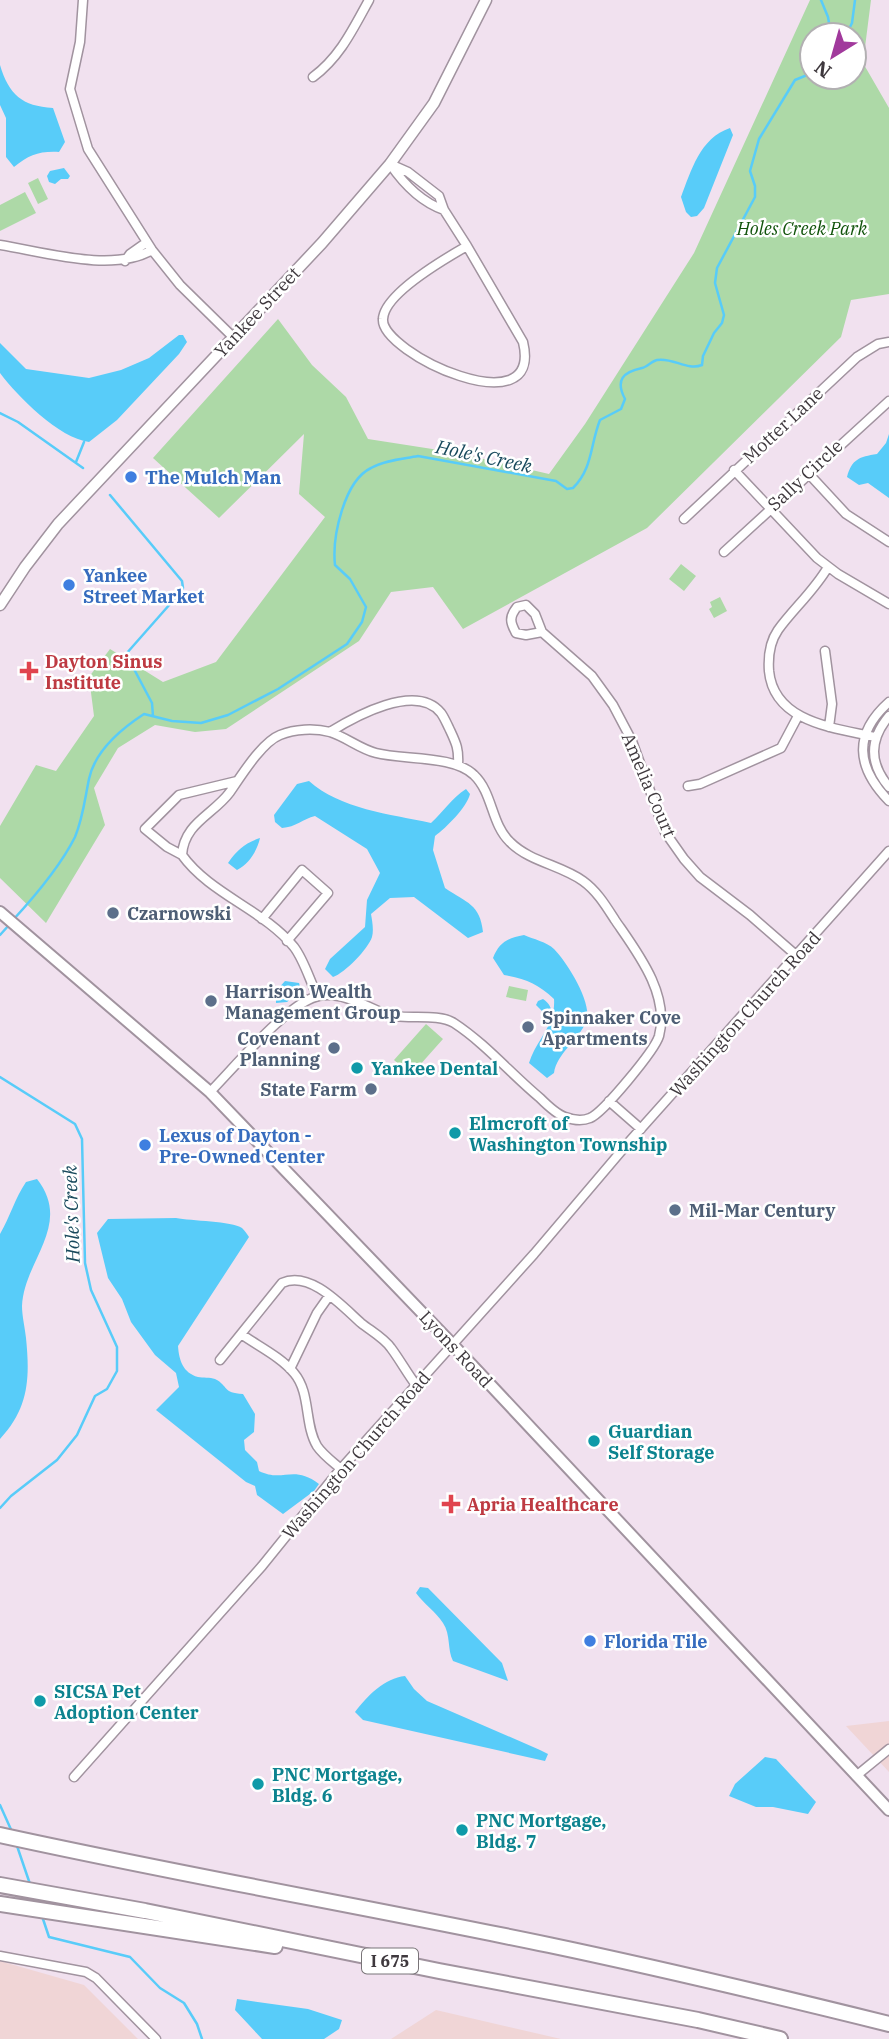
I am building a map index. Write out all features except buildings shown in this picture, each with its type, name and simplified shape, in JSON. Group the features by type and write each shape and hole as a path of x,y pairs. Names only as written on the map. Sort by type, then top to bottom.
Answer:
{"highway":[{"path":"0,1835 128,1863 548,1945 889,2024"},
{"path":"0,1845 128,1863"},
{"name":"I 675","path":"0,1885 698,2020 780,2039"},
{"path":"0,1904 439,1971"}],"main road":[{"name":"Lyons Road","path":"0,912 210,1092 453,1345 889,1810"}],"street":[{"path":"83,0 80,42 70,89 84,138 96,163 150,246 180,285 233,337"},
{"path":"313,77 341,50 369,0"},
{"name":"Yankee Street","path":"0,605 58,524 322,243 390,164 434,103 486,0"},
{"path":"390,164 402,181 433,206 444,210 467,246 523,342 522,367 513,378 502,383 487,382 436,367 393,338 384,326 383,317 406,287 467,246"},
{"path":"0,245 104,262 140,258 150,246"},
{"name":"Motter Lane","path":"684,519 857,357 878,344 889,342"},
{"name":"Sally Circle","path":"724,552 889,401"},
{"path":"734,470 828,567 889,604"},
{"path":"808,473 846,514 889,542"},
{"path":"828,567 776,633 768,656 770,681 780,700 798,716 829,727 875,737"},
{"name":"Amelia Court","path":"542,632 592,676 613,705 632,741 666,832 684,859 700,877 750,915 797,956"},
{"path":"825,651 832,704 829,727"},
{"path":"330,732 357,715 379,706 400,702 430,705 441,713 458,748 458,765"},
{"path":"889,702 878,712 864,735 867,772 889,800"},
{"path":"688,786 700,784 780,748 798,716"},
{"path":"889,716 875,737 876,768 889,787"},
{"path":"182,855 182,843 190,829 224,799 255,757 276,736 303,729 330,732 374,753 458,765 475,775 486,793 501,831 511,844 584,881 600,897 645,964 658,1000 660,1033 653,1049 593,1118 578,1120 562,1117 526,1087 484,1045 450,1020 389,1016 375,1008 332,996 317,996 288,1012 210,1092"},
{"path":"237,781 179,794 145,829 182,855 191,868 262,919 295,947 317,996"},
{"name":"Washington Church Road","path":"74,1777 262,1566 341,1469 889,851"},
{"path":"262,919 302,870 328,893 287,941"},
{"path":"610,1101 641,1129"},
{"path":"220,1360 282,1283 289,1279 312,1285 329,1296 390,1347 416,1385"},
{"path":"290,1369 317,1313 329,1296"},
{"path":"241,1334 296,1375 318,1447 341,1469"},
{"path":"856,1776 889,1749"},
{"path":"0,1956 86,1972 96,1978 156,2039"}],"shaded area":[{"path":"889,1721 889,1772 846,1726"},
{"path":"0,1961 84,1985 138,2039 0,2039"},
{"path":"436,2010 561,2039 391,2039"}],"green space":[{"name":"Holes Creek Park","path":"810,0 871,0 868,24 868,21 800,21"},
{"name":"Holes Creek Park","path":"798,26 798,91 868,91 868,72 889,108 889,294 851,300 841,337 647,528 463,629 433,587 391,592 359,641 226,729 195,732 155,725 118,748 94,788 105,825 46,923 0,878 0,826 36,765 56,771 94,716 89,677 110,649 163,682 216,662 325,517 299,494 304,434 219,518 153,458 278,319 312,365 346,397 368,439 458,453 549,474 585,424 694,253"},
{"path":"38,178 48,199 38,204 28,183"},
{"path":"25,192 36,213 0,231 0,205"},
{"path":"681,564 696,576 684,591 669,579"},
{"path":"720,597 727,611 714,618 709,609 712,607 710,602"},
{"path":"509,986 528,990 526,1001 506,997"},
{"path":"426,1024 443,1039 411,1075 394,1060"}],"water":[{"path":"0,65 8,84 18,97 33,105 53,108 65,142 59,152 35,155 14,167 6,157 6,118 0,105"},
{"path":"730,128 733,135 704,208 697,216 691,217 686,212 681,197 693,166 711,139"},
{"path":"64,168 70,176 68,179 61,179 55,184 49,182 47,176 50,171"},
{"path":"179,335 183,335 187,342 179,354 117,420 89,442 77,439 52,425 17,393 0,373 0,343 26,369 89,378 121,370 149,358"},
{"path":"889,434 889,498 868,483 859,485 847,477 851,466 857,460 877,454"},
{"path":"309,781 335,798 350,804 431,823 466,789 470,794 465,805 435,836 433,850 445,888 475,910 483,932 468,938 414,897 390,898 371,914 373,934 366,948 350,966 333,977 325,969 330,959 365,927 367,900 380,873 367,849 315,816 282,828 275,822 274,815 297,784"},
{"path":"260,838 252,857 245,864 237,870 228,863 242,848"},
{"path":"524,935 554,949 572,973 586,1005 586,1022 559,1059 554,1073 547,1078 529,1063 549,1025 554,999 531,983 504,975 493,958 504,942"},
{"path":"285,981 299,983 301,990 287,1002 276,1003 276,991"},
{"path":"543,999 551,1011 552,1016 548,1019 542,1016 542,1011 536,1005"},
{"path":"37,1179 47,1196 49,1227 30,1273 22,1306 27,1353 25,1392 17,1416 0,1439 0,1234 26,1182"},
{"path":"176,1218 237,1226 249,1237 178,1346 183,1365 193,1375 215,1379 229,1391 243,1394 255,1414 254,1432 244,1440 245,1450 257,1462 259,1471 275,1475 302,1475 319,1484 314,1491 283,1514 257,1495 255,1486 246,1482 156,1410 179,1387 176,1373 155,1355 131,1322 122,1299 108,1278 97,1233 108,1219"},
{"path":"420,1587 428,1588 502,1663 508,1681 453,1661 443,1623 416,1593"},
{"path":"405,1676 427,1701 548,1754 545,1761 363,1720 355,1712 377,1689 390,1680"},
{"path":"765,1757 776,1759 816,1802 808,1814 773,1807 756,1807 729,1796 735,1784"},
{"path":"237,1999 308,2009 342,2020 339,2029 324,2039 262,2039 235,2010"}],"waterway":[{"path":"821,0 829,21"},
{"name":"Hole's Creek","path":"852,21 855,0"},
{"name":"Hole's Creek","path":"13,920 47,880 69,848 80,823 92,768 110,741 127,726 144,714 172,721 201,723 228,715 278,689 347,644 362,622 366,607 350,579 335,565 336,540 347,497 362,475 382,463 418,456 556,481 567,489 573,488 588,464 600,420 621,409 625,399 621,382 626,375 657,360 691,366 702,365 703,356 724,315 715,283 717,268 755,197 750,171 759,139 798,79"},
{"path":"0,413 18,422 83,468"},
{"path":"76,462 84,442"},
{"path":"110,495 182,581 183,588 178,595 126,654 152,703 153,716"},
{"name":"Hole's Creek","path":"0,935 9,925"},
{"name":"Hole's Creek","path":"0,1077 75,1124 82,1139 85,1263 91,1290 117,1347 117,1371 107,1389 95,1396 77,1435 57,1460 0,1508"},
{"path":"0,1805 13,1834"},
{"path":"16,1843 31,1887"},
{"path":"42,1916 49,1937 130,1957 160,1988 184,2003 197,2024 202,2039"}],"place":[{"name":"The Mulch Man","path":"131,477"},
{"name":"Yankee Street Market","path":"69,585"},
{"name":"Dayton Sinus Institute","path":"29,671"},
{"name":"Czarnowski","path":"113,913"},
{"name":"Harrison Wealth Management Group","path":"211,1001"},
{"name":"Spinnaker Cove Apartments","path":"528,1027"},
{"name":"Covenant Planning","path":"334,1048"},
{"name":"Yankee Dental","path":"357,1068"},
{"name":"State Farm","path":"371,1089"},
{"name":"Elmcroft of Washington Township","path":"455,1133"},
{"name":"Lexus of Dayton - Pre-Owned Center","path":"145,1145"},
{"name":"Mil-Mar Century","path":"675,1210"},
{"name":"Guardian Self Storage","path":"594,1441"},
{"name":"Apria Healthcare","path":"451,1504"},
{"name":"Florida Tile","path":"590,1641"},
{"name":"SICSA Pet Adoption Center","path":"40,1701"},
{"name":"PNC Mortgage, Bldg. 6","path":"258,1784"},
{"name":"PNC Mortgage, Bldg. 7","path":"462,1830"}]}
